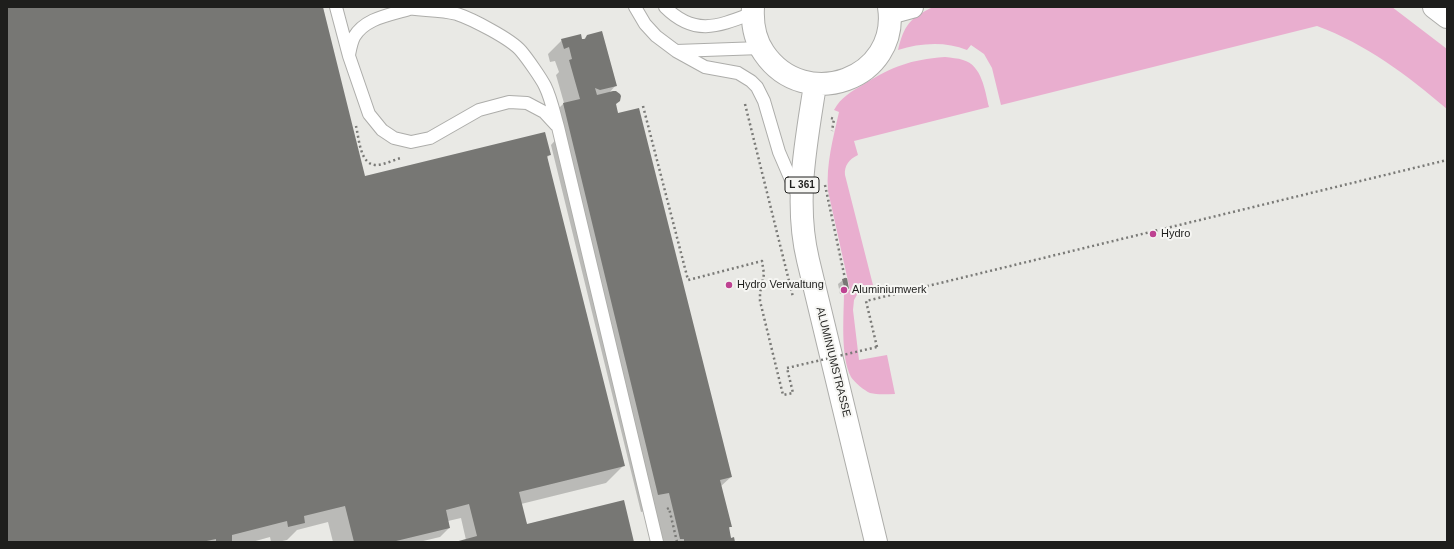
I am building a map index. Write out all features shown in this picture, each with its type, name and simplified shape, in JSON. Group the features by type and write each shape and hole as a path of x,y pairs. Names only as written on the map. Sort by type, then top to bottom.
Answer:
{"main road":[{"path":"753,10 754,31 761,48 774,66 793,79 815,85 825,85 846,80 865,70 883,48 889,31 890,10 912,7"},
{"path":"1434,7 1447,17"},
{"name":"ALUMINIUMSTRASSE","path":"815,85 805,149 801,202 805,247 876,542"}],"lane":[{"path":"336,7 349,56 368,114 382,130 394,138 411,142 430,138 479,110 509,102 527,103 544,112 558,127"},
{"path":"635,7 645,24 663,43 705,67 738,74 751,81 757,87 764,101 779,152 801,202"},
{"path":"664,7 683,21 697,26 709,27 726,24 753,10"},
{"path":"349,56 354,38 361,28 374,20 405,8 436,10 458,15 477,22 499,35 520,50 545,86 558,127 657,542"},
{"path":"676,51 761,48"}],"path":[{"path":"643,106 688,280 762,262 764,274 760,301 783,395 793,393 787,368 877,347 866,301 1447,160"},
{"path":"355,123 362,154 370,163 375,165 408,156"},
{"path":"651,513 668,508 677,542"}],"shaded area":[{"path":"933,7 1392,7 1447,49 1447,109 1417,84 1369,51 1335,33 1317,26 1001,105 992,68 984,54 971,45 967,50 950,45 932,44 898,50 900,41 909,23"},
{"path":"945,57 963,60 975,67 982,79 989,107 854,141 858,155 850,161 845,169 845,175 874,289 858,293 854,300 853,310 859,360 887,355 895,394 870,393 851,377 845,358 843,335 844,291 850,290 828,191 829,161 839,112 834,110 847,95 893,68 911,62"}],"building":[{"path":"7,7 323,7 365,176 545,132 551,155 547,156 625,466 519,492 527,524 624,500 634,542 455,542 477,536 469,504 446,510 450,528 392,542 354,542 345,506 304,516 305,523 288,527 287,521 232,535 232,542 216,542 216,539 202,542 7,542"},
{"path":"602,31 617,86 600,90 595,88 597,95 613,91 620,94 620,101 616,104 618,113 639,108 732,477 720,480 732,527 729,527 731,538 734,537 735,542 684,542 684,539 680,539 669,493 658,495 563,103 580,99 569,60 572,59 569,47 564,49 561,39 581,34 582,39 585,39 587,35"},
{"path":"847,278 849,289 845,290 842,279"}],"place":[{"name":"Hydro","path":"1153,234"},
{"name":"Hydro Verwaltung","path":"729,285"},
{"name":"Aluminiumwerk","path":"844,290"}]}
